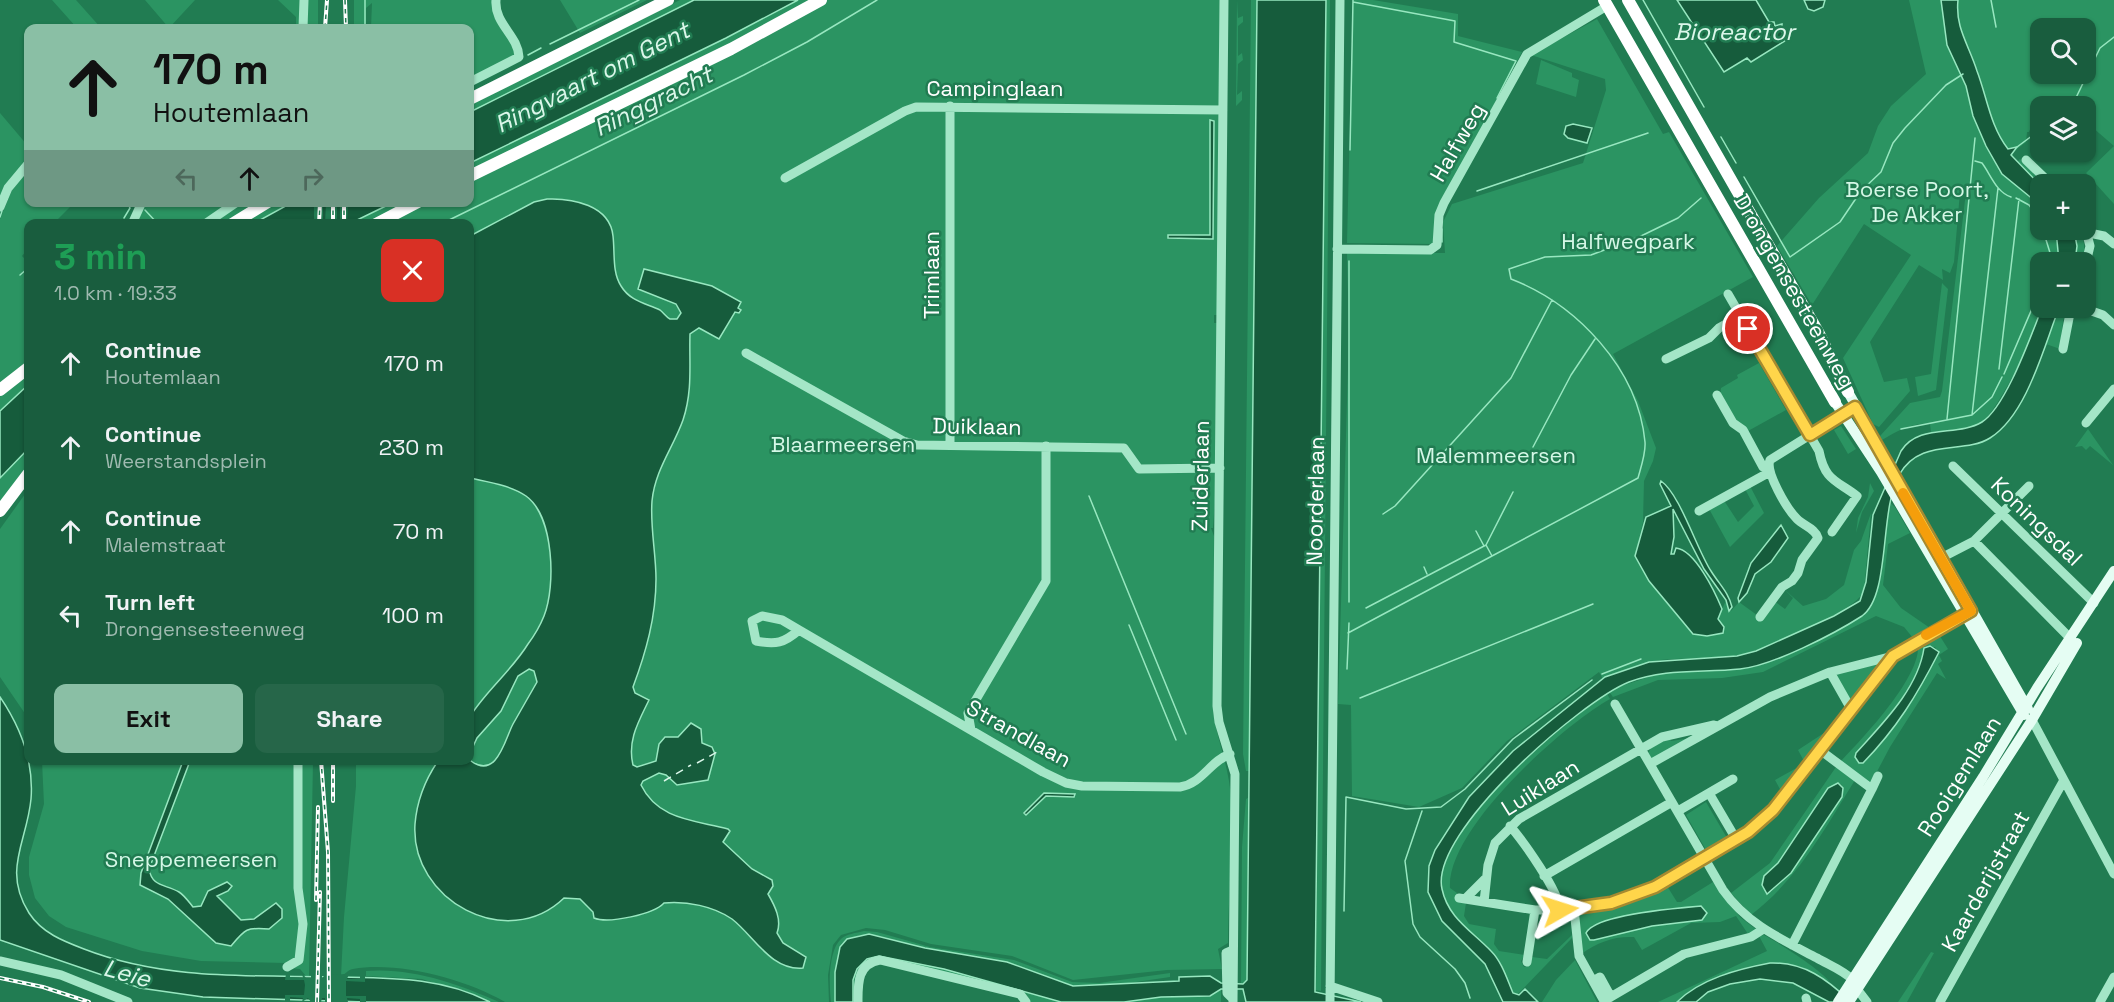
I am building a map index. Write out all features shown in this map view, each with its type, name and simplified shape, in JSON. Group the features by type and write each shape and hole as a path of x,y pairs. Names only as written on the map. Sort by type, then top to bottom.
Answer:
{"highway":[{"path":"474,97 668,0"},
{"path":"474,174 731,49 821,0"},
{"name":"Drongensesteenweg","path":"1628,0 1818,332 1848,392"},
{"name":"Drongensesteenweg","path":"1605,3 1835,402"},
{"path":"240,219 260,207"},
{"path":"386,219 408,207"},
{"path":"0,390 24,371"},
{"path":"0,511 24,479"}],"main road":[{"name":"Drongensesteenweg","path":"1848,392 1883,467 2032,720"},
{"name":"Drongensesteenweg","path":"1835,402 1883,467"},
{"name":"Drongensesteenweg","path":"1896,489 1932,542 1937,560"},
{"name":"Rooigemlaan","path":"1852,991 2037,688 2114,571"},
{"name":"Rooigemlaan","path":"1838,1002 1852,991 2032,720 2114,584"},
{"name":"Drongensesteenweg","path":"1968,613 2017,689 2024,709"},
{"path":"2017,689 2037,688"}],"street":[{"path":"303,24 304,0"},
{"path":"474,80 519,57 518,48 498,17 496,0"},
{"name":"Zuiderlaan","path":"1224,0 1217,706 1219,722 1230,754 1235,785 1231,997"},
{"name":"Noorderlaan","path":"1330,1002 1340,0"},
{"name":"Halfweg","path":"1337,249 1430,250 1437,245 1439,215 1444,203 1527,54 1605,3"},
{"name":"Campinglaan","path":"785,178 904,111 950,106 1223,110"},
{"name":"Trimlaan","path":"950,106 950,445"},
{"path":"2026,160 2041,174"},
{"path":"0,207 8,188 24,169"},
{"path":"212,219 230,207"},
{"path":"2096,234 2114,244"},
{"path":"1728,294 1810,435 1829,478 1857,496 1832,532"},
{"path":"2096,313 2103,315 2114,325"},
{"path":"1666,359 1709,338 1719,328 1740,316"},
{"path":"2063,349 2069,318"},
{"name":"Duiklaan","path":"746,353 903,441 917,445 1122,448 1138,469 1220,468"},
{"path":"2086,423 2114,389"},
{"path":"1717,396 1733,423 1743,430 1763,467 1768,471 1797,519 1816,533 1818,538 1802,560 1798,573 1792,581 1782,587 1760,617"},
{"path":"1699,511 1768,471 1774,456 1855,407"},
{"path":"971,730 968,713 1046,580 1046,446"},
{"name":"Koningsdal","path":"1953,466 2094,603"},
{"path":"1937,560 1974,541 2029,486"},
{"path":"1974,541 2071,639"},
{"path":"1650,764 1770,697 1830,672 1893,656 1968,613"},
{"name":"Strandlaan","path":"799,630 784,642 772,645 756,641 752,621 762,616 775,618 799,630 1043,772 1066,783 1082,786 1180,787 1195,782 1217,760 1230,754"},
{"path":"1485,879 1462,899 1536,910 1560,910 1632,897 1655,887 1748,832 1773,810 1893,656"},
{"path":"1830,672 1851,709"},
{"path":"1615,704 1728,897 1743,915 1762,930 1792,945 1867,1002"},
{"name":"Drongensesteenweg","path":"2032,720 2114,874"},
{"name":"Luiklaan","path":"1484,902 1485,879 1495,843 1510,826 1662,737 1722,723"},
{"path":"1820,750 1872,789"},
{"path":"287,967 299,960 303,935 298,888 298,765"},
{"path":"1792,945 1878,776"},
{"path":"1678,811 1733,779"},
{"name":"Kaarderijstraat","path":"1940,1002 2064,780"},
{"path":"1709,793 1736,838"},
{"path":"1544,876 1672,802"},
{"path":"1510,826 1544,876 1558,900 1560,910"},
{"path":"1574,909 1577,950 1593,981 1600,977 1611,997 1684,954 1751,937 1762,930"},
{"path":"1527,962 1536,910"},
{"path":"858,1002 860,973 869,963 880,960 1020,994 1026,1002"},
{"path":"0,961 61,975 128,1002"},
{"path":"2100,1002 2114,977"},
{"path":"1330,988 1378,1002"}],"green space":[{"path":"52,0 76,0 97,24 73,24"},
{"path":"145,0 195,0 173,24 166,24"},
{"path":"278,0 318,0 318,24 296,24 296,17"},
{"path":"354,0 496,0 519,52 474,79 474,24 371,24 372,3 366,8 366,24 354,24"},
{"path":"560,0 647,0 580,33"},
{"path":"680,0 694,0 474,110 474,103"},
{"name":"Blaarmeersen","path":"798,0 1220,0 1217,315 1214,315 1214,323 1217,323 1215,501 1213,528 1211,528 1214,536 1213,710 1228,777 1232,818 1228,943 1218,949 1222,969 1167,970 1073,980 1012,956 931,944 885,930 866,928 841,935 833,945 828,975 829,1002 505,1002 451,979 410,970 371,967 351,970 341,976 356,765 474,765 474,219 359,219 384,207 474,207 474,161 726,38"},
{"path":"1237,0 1238,18 1243,16 1243,22 1238,26 1238,56 1242,53 1243,60 1238,64 1237,95 1242,91 1242,100 1236,106"},
{"path":"1251,0 1257,0 1249,771 1246,771 1243,754"},
{"path":"1326,0 1330,0 1321,991 1316,990"},
{"path":"1353,0 1373,0 1458,14 1458,36 1522,52 1437,212 1434,244 1347,243"},
{"name":"Boerse Poort, De Akker","path":"1909,0 2114,0 2114,146 2096,130 2096,96 2030,96 2030,130 2027,132 2026,142 2012,153 2014,158 1998,170 2030,197 2030,240 2057,240 2058,252 2030,252 2030,318 2039,318 2007,388 1988,416 1975,426 1931,432 1930,424 1917,424 1899,430 1882,440 1880,436 1910,403 1940,397 1966,192 1960,192 1954,262 1950,273 1942,269 1943,280 1919,265 1870,342 1884,382 1907,378 1910,391 1879,427 1873,424 1843,358 1911,255 1864,224 1812,305 1777,246 1819,198 1868,153 1878,126 1891,106 1926,74"},
{"path":"1597,19 1663,134 1669,132 1753,277 1613,354 1638,401 1656,448 1644,481 1643,522 1635,556 1707,636 1720,631 1718,619 1726,600 1731,611 1739,602 1761,618 1774,601 1785,609 1793,598 1784,589 1803,606 1826,599 1844,585 1854,550 1861,541 1871,513 1864,591 1845,609 1827,619 1751,652 1720,658 1660,660 1603,679 1599,672 1507,741 1462,788 1419,807 1352,796 1351,705 1338,704 1349,334 1347,253 1445,253 1443,222 1452,204 1583,163 1606,90 1605,79 1531,55"},
{"path":"1541,60 1572,73 1572,77 1579,80 1576,97 1536,84"},
{"path":"0,113 24,141 24,164 0,197"},
{"path":"2114,146 2114,204 2096,184 2096,174 2086,173"},
{"path":"2020,159 2036,174 2030,175 2017,162"},
{"path":"24,175 24,207 70,207 58,219 24,219 24,254 22,256 24,258 24,389 0,411 0,219 12,190"},
{"path":"144,207 283,207 261,219 138,219"},
{"path":"2076,240 2083,240 2084,252 2076,252"},
{"path":"1942,283 1948,289 1936,390 1918,396 1915,377 1931,374"},
{"path":"2055,318 2064,318 2060,349 2046,344"},
{"path":"1759,363 1786,410 1748,431 1733,418 1725,407 1721,388 1738,378 1737,375"},
{"path":"1841,426 1856,449 1848,454 1834,430"},
{"path":"2088,429 2113,465 2090,446 2086,450 2082,446 2075,447"},
{"path":"24,453 24,472 0,502 0,478"},
{"path":"1870,483 1874,491 1862,512 1856,533 1858,518 1868,497"},
{"path":"1750,486 1764,513 1730,547 1708,507 1723,499 1738,522 1754,506 1745,489"},
{"path":"24,496 24,712 0,677 0,529"},
{"path":"1888,501 1895,507 1910,533 1888,544 1883,585 1901,608 1930,628 1913,638 1904,627 1876,616 1763,672 1722,678 1658,680 1613,697 1610,693 1612,689 1661,673 1755,667 1859,618 1868,611 1879,585"},
{"path":"1938,633 1948,649 1939,655 1942,661 1938,664 1946,679 1937,673 1890,747 1871,783 1840,762 1875,724 1900,691 1916,659 1918,646","holes":["1935,647 1938,652 1905,710 1886,737 1863,763 1856,753 1907,691 1915,677 1924,648"]},
{"path":"1893,656 1851,709 1830,672"},
{"path":"1607,694 1610,699 1564,732 1510,782 1486,810 1467,838 1454,864 1450,888 1457,893 1457,900 1466,903 1464,916 1469,924 1496,929 1494,944 1499,951 1525,955 1521,961 1524,967 1531,965 1532,957 1547,959 1572,935 1572,938 1516,996 1499,964 1460,922 1447,903 1443,893 1443,869 1454,843 1473,815 1499,786 1555,734 1598,698"},
{"path":"1827,731 1805,763 1798,750"},
{"path":"1669,738 1671,741 1691,738 1653,761 1648,753 1652,746"},
{"name":"Sneppemeersen","path":"42,765 313,765 309,976 306,976 300,969 290,968 286,963 201,961 142,951 66,927 49,916 35,898 29,875 29,857 44,804"},
{"path":"1802,765 1782,793 1775,780"},
{"path":"1836,767 1855,780 1796,870 1768,901 1751,915 1731,893 1770,863","holes":["1838,783 1842,785 1842,797 1791,873 1771,892 1764,876 1778,863 1828,788"]},
{"path":"1248,798 1247,980 1241,984 1242,847 1246,799"},
{"path":"1706,802 1727,838 1706,850 1686,815"},
{"path":"1713,882 1740,917 1757,930 1748,934 1736,916 1720,922 1691,923 1642,950 1634,937 1627,937 1606,941 1581,954 1578,917 1580,914 1634,902 1667,886 1677,902 1681,902","holes":["1701,906 1707,913 1702,920 1652,926 1590,940 1591,926 1618,918"]},
{"path":"864,931 877,932 930,947 1014,960 1072,982 1099,983 1170,973 1170,977 1102,987 1073,986 1007,962 925,948 880,936 860,935 842,943 835,972 835,1002 831,1002 830,969 837,944 846,936"},
{"path":"1764,935 1809,964 1830,982 1794,967 1772,963 1762,964 1750,966 1708,982 1677,1002 1658,1002 1767,951 1759,936"},
{"path":"1931,952 1934,953 1907,1002 1898,1002"},
{"path":"879,956 944,969 1061,1002 1028,1002 1028,997 1023,993 898,963 866,963 856,1002 853,1002 856,973 864,962"},
{"path":"1575,960 1597,1002 1542,1002 1556,980"},
{"path":"383,970 417,974 468,989 499,1002 490,1002 422,979 366,976 366,971"},
{"path":"1221,989 1221,1002 1124,1002"}],"water":[{"name":"Ringvaart om Gent","path":"694,0 798,0 726,38 474,161 474,110"},
{"path":"1257,0 1326,0 1315,992 1361,1002 1246,1002 1243,989 1221,989 1210,996 1161,997 1124,1002 1061,1002 944,969 879,956 867,959 857,969 853,980 853,1002 835,1002 835,972 840,947 847,939 869,934 925,948 1007,962 1073,986 1179,981 1179,977 1210,976 1221,983 1243,984 1247,980"},
{"name":"Bioreactor","path":"1677,0 1756,0 1769,22 1774,22 1775,26 1782,24 1782,32 1788,39 1751,62 1747,58 1724,72"},
{"path":"1804,0 1825,0 1823,7 1814,11 1808,9"},
{"path":"1941,0 1958,0 1961,28 1993,121 2008,149 2017,147 2011,155 2030,175 2030,197 2002,174 1986,146 1973,116 1966,86 1947,45"},
{"path":"1210,120 1214,121 1213,239 1168,238 1168,235 1210,235"},
{"path":"1573,124 1592,128 1587,143 1568,138 1564,134 1566,126"},
{"path":"557,199 578,202 597,210 610,225 618,281 633,298 660,310 670,319 677,319 681,313 676,304 638,289 644,269 712,286 741,302 738,308 741,310 739,313 735,312 719,339 699,328 690,334 689,387 686,409 657,479 652,501 656,579 654,607 646,647 633,687 635,693 649,700 635,731 632,756 633,765 637,767 656,761 659,744 665,737 678,737 691,723 701,729 702,743 712,747 715,754 708,780 677,785 666,775 659,773 643,781 641,785 648,797 667,812 730,831 723,842 752,869 772,880 773,886 768,894 778,918 777,933 783,943 806,957 803,968 782,964 772,958 732,919 708,908 691,904 664,903 641,914 620,919 601,920 594,918 593,912 580,899 564,898 541,914 516,920 490,919 466,910 445,895 428,875 418,851 415,824 422,791 435,765 474,765 474,762 487,765 494,762 499,755 513,724 537,682 534,671 529,669 518,676 501,711 474,744 474,711 515,663 537,631 548,603 550,587 550,552 547,535 535,506 526,496 513,489 474,479 474,234 534,202"},
{"path":"284,207 384,207 359,219 262,219"},
{"path":"2057,240 2076,240 2076,252 2058,252"},
{"path":"2038,318 2055,318 2033,379 2014,413 2003,427 1990,438 1979,443 1930,451 1918,456 1908,463 1899,475 1889,509 1877,590 1871,605 1862,616 1785,656 1753,667 1670,673 1629,682 1578,714 1545,741 1483,804 1459,836 1444,865 1442,889 1455,916 1498,960 1513,993 1519,995 1525,989 1538,1002 1503,1002 1485,964 1442,921 1428,892 1429,866 1435,850 1469,797 1513,751 1605,677 1649,662 1737,656 1756,651 1834,616 1860,601 1866,582 1873,515 1901,451 1909,442 1928,433 1961,429 1982,422 2000,402 2017,370"},
{"path":"24,389 24,453 0,478 0,411"},
{"path":"1661,481 1675,498 1706,562 1731,602 1732,607 1729,611 1726,600 1704,569 1673,509 1674,537 1671,554 1674,554 1676,548 1683,550 1703,573 1722,609 1718,619 1724,627 1723,633 1707,636 1693,634 1649,581 1635,556 1646,517 1671,506 1660,484"},
{"path":"1781,525 1788,538 1771,562 1755,574 1747,593 1739,602 1738,598 1751,563"},
{"path":"1930,646 1939,652 1914,697 1886,737 1863,763 1859,763 1855,757 1856,753 1907,692 1915,678 1924,648"},
{"name":"Leie","path":"0,697 20,733 24,746 24,765 29,765 30,772 31,799 18,856 17,883 21,898 29,913 40,926 54,936 84,949 146,967 243,976 379,978 416,981 454,988 490,1002 366,1002 203,997 140,988 0,940"},
{"path":"182,765 188,765 149,869 153,879 179,892 193,907 201,906 208,891 227,882 232,886 228,891 217,896 241,920 254,919 276,903 282,909 282,918 269,929 247,930 231,946 216,943 168,899 140,885 141,873"},
{"path":"1838,783 1843,788 1842,797 1791,873 1767,894 1762,885 1764,876 1778,863 1828,788"},
{"path":"1044,793 1075,794 1074,797 1046,796 1026,815 1024,813"},
{"path":"1701,906 1707,913 1702,920 1652,926 1594,940 1590,940 1586,933 1593,926 1621,917 1657,910"},
{"path":"1770,963 1794,965 1804,969 1824,979 1851,1002 1829,1002 1793,983 1760,979 1730,984 1708,992 1696,1002 1677,1002 1708,981 1745,968"}],"pier":[{"path":"314,207 323,207 323,219 314,219"},
{"path":"326,207 337,207 337,219 325,219"},
{"path":"340,207 348,207 347,219 340,219"},
{"path":"302,973 306,978 311,978 311,973 322,973 322,978 325,975 349,974 347,979 360,979 360,975 365,975 365,982 346,981 346,996 366,996 366,1002 347,998 348,1002 325,1002 325,998 322,998 321,1002 311,1002 308,998 302,1002 303,998 290,997 290,1002 285,1001 285,995 304,995 305,985 304,980 285,980 286,974 290,974 290,977 303,978"}],"waterway":[{"path":"365,0 365,24"},
{"path":"550,44 639,0"},
{"name":"Ringgracht","path":"451,219 744,75 807,42 877,0"},
{"path":"1350,150 1353,0"},
{"path":"1643,0 1704,107"},
{"path":"1991,0 1996,27"},
{"path":"1353,2 1455,21 1454,42 1516,61 1497,98"},
{"path":"2077,96 2100,48 2114,37"},
{"path":"528,55 541,48"},
{"path":"1744,177 1790,257 1840,222 1861,191 1881,172 1893,143 1905,128 1946,85 1963,74"},
{"path":"1477,191 1648,133"},
{"path":"1721,137 1736,163"},
{"path":"2017,147 2030,137"},
{"path":"1947,419 1975,138"},
{"path":"1975,161 1982,163 2001,191 2011,197"},
{"path":"1972,415 1998,188"},
{"path":"1486,545 1492,556 1638,478 1645,451 1640,415 1617,364 1580,322 1535,290 1511,279 1509,269 1545,257 1591,255 1639,237 1678,218 1701,198"},
{"path":"2016,198 2030,206"},
{"path":"1999,369 2019,199"},
{"path":"124,218 130,207"},
{"path":"145,210 153,219"},
{"path":"0,217 2,211"},
{"path":"1442,229 1442,242"},
{"path":"2046,240 2050,252"},
{"path":"1349,261 1349,602"},
{"path":"20,275 24,272"},
{"path":"1383,514 1395,506 1511,378 1552,300"},
{"path":"2004,374 2030,313"},
{"path":"1533,447 1571,375 1595,339"},
{"path":"1901,429 1972,415 1992,397 2002,377"},
{"path":"1366,608 1486,545 1513,492"},
{"path":"1089,496 1186,734"},
{"path":"1476,531 1484,546"},
{"path":"1348,633 1492,556"},
{"path":"1424,567 1427,574"},
{"path":"1360,698 1593,604"},
{"path":"1347,669 1349,623"},
{"path":"1129,625 1176,740"},
{"path":"1602,674 1641,659"},
{"path":"1344,911 1346,797 1406,809 1441,807 1465,789 1513,739 1592,680"},
{"path":"1422,811 1405,861 1413,924 1420,937 1455,969 1465,983 1470,998"}],"ferry route":[{"path":"697,763 719,751"},
{"path":"664,781 691,765"}],"railway":[{"path":"325,24 327,0"},
{"path":"345,0 346,24"},
{"path":"319,219 320,207"},
{"path":"333,207 333,219"},
{"path":"344,207 344,219"},
{"path":"321,765 328,852 329,1002"},
{"path":"333,765 333,801"},
{"path":"316,900 318,807"},
{"path":"317,1002 320,892"},
{"path":"0,978 43,987 89,1002"}],"slow traffic":[{"path":"1903,493 1971,611 1926,635"}],"route":[{"path":"1560,910 1592,907 1632,897 1655,887 1748,832 1773,810 1893,656 1917,640 1971,611 1855,407 1810,435 1748,329"}],"park label":[{"name":"Halfwegpark","path":"1628,241"},
{"name":"Malemmeersen","path":"1496,455"}]}
